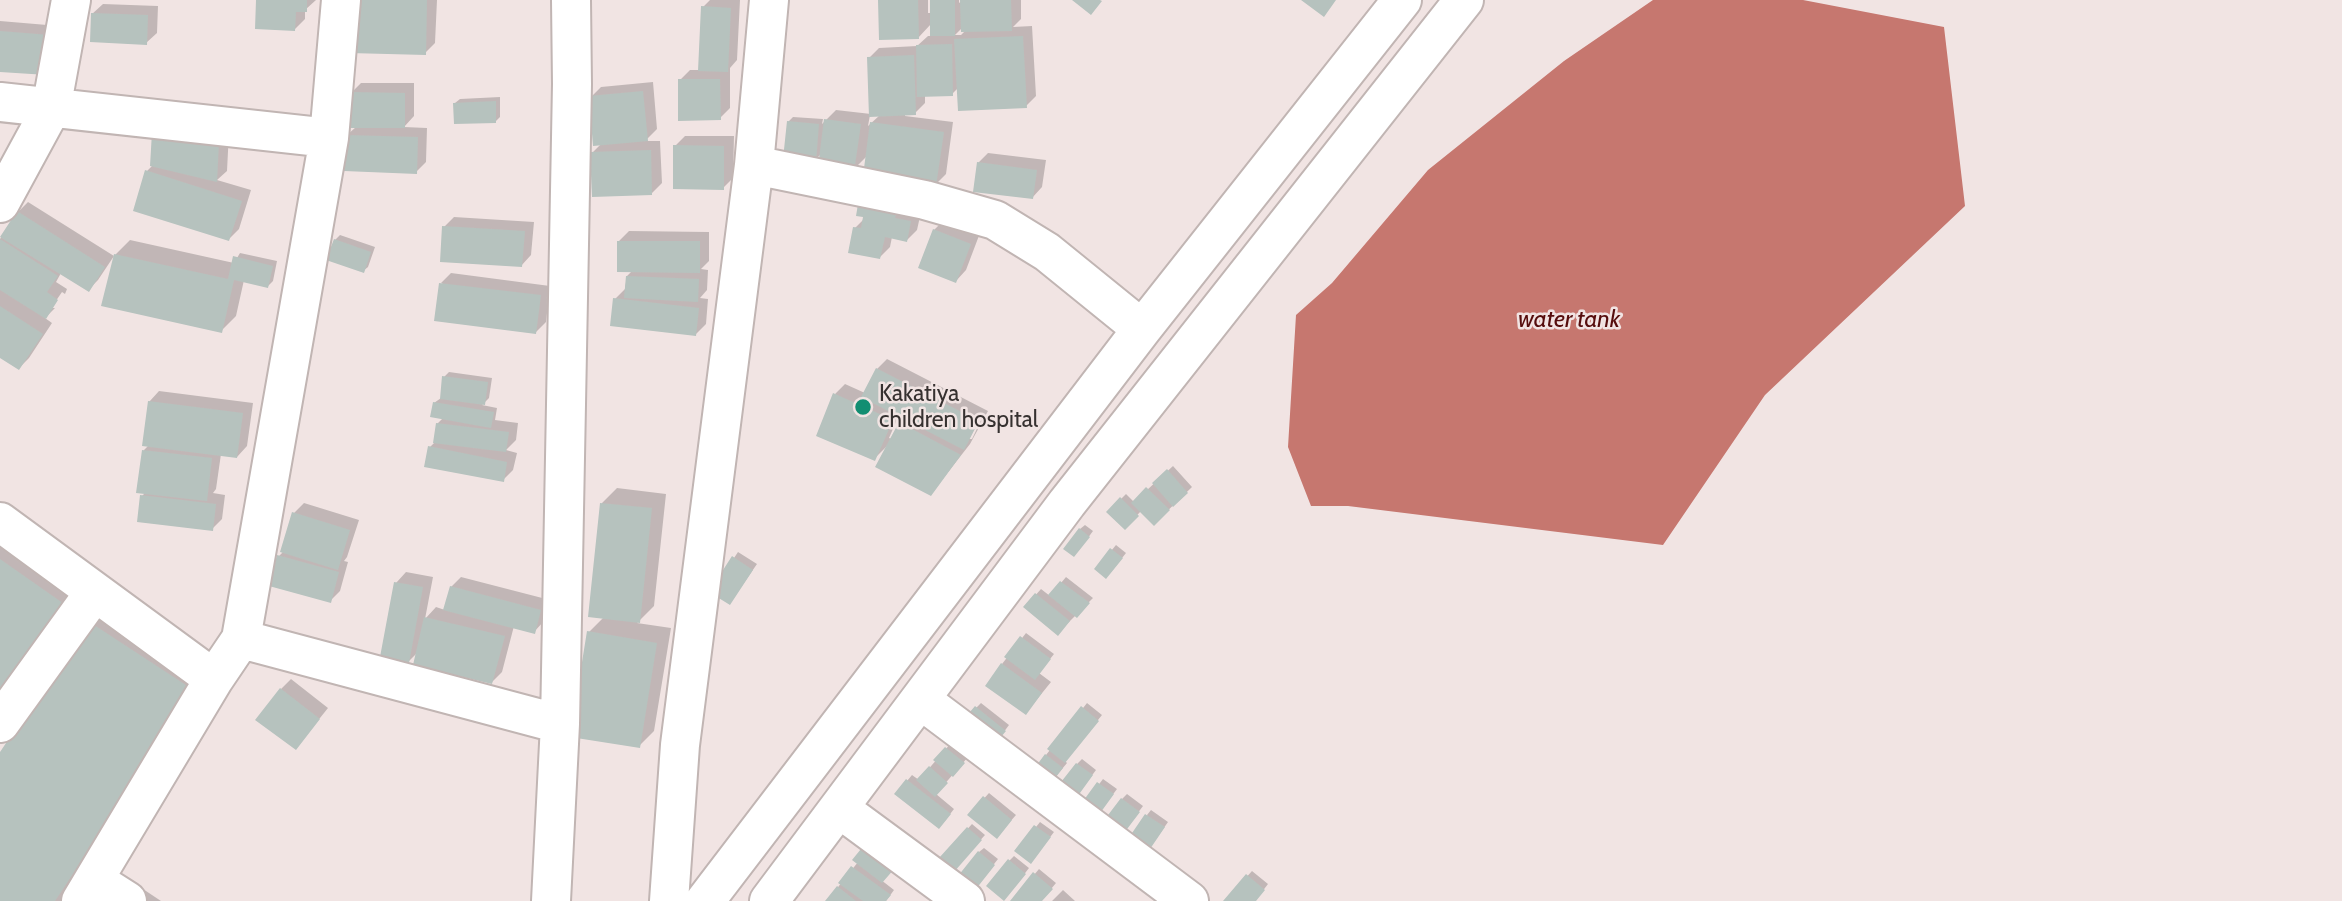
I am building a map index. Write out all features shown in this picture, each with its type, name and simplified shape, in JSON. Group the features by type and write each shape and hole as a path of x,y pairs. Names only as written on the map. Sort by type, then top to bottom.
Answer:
{"street":[{"path":"0,203 51,108 71,0"},
{"path":"127,901 87,890 241,639 329,138 341,0"},
{"path":"551,901 560,724 572,97 571,0"},
{"path":"669,901 680,745 754,165 769,0"},
{"path":"724,895 1142,329 1402,0"},
{"path":"769,901 1067,503 1464,0"},
{"path":"0,102 329,138"},
{"path":"754,165 925,200 995,220 1047,252 1142,329"},
{"path":"0,522 214,679"},
{"path":"0,723 94,593"},
{"path":"241,639 560,724"},
{"path":"921,700 1179,898"},
{"path":"840,809 965,901"}],"water":[{"name":"water tank","path":"1653,0 1803,0 1944,27 1965,206 1765,395 1663,545 1348,506 1311,506 1288,447 1296,315 1332,283 1428,170 1564,61"}],"building":[{"path":"256,0 307,0 307,12 296,12 295,31 255,29"},
{"path":"351,0 427,0 426,55 349,53"},
{"path":"878,0 918,0 919,39 879,40"},
{"path":"930,0 955,0 955,36 930,36"},
{"path":"960,0 1011,0 1012,31 961,32"},
{"path":"1072,0 1100,0 1102,1 1091,15"},
{"path":"1301,0 1336,0 1324,17"},
{"path":"701,6 731,8 728,72 698,71"},
{"path":"91,13 148,15 147,45 90,42"},
{"path":"0,31 50,35 47,75 0,72"},
{"path":"1023,36 1027,108 958,111 954,39"},
{"path":"952,44 953,96 917,97 916,45"},
{"path":"914,55 916,115 869,117 867,57"},
{"path":"678,79 720,79 721,120 678,121"},
{"path":"643,91 648,141 593,146 589,96"},
{"path":"349,92 405,93 405,128 349,128"},
{"path":"496,101 496,123 454,124 453,103"},
{"path":"824,119 861,124 854,172 818,167"},
{"path":"787,121 819,124 816,162 783,159"},
{"path":"870,122 944,132 936,186 863,176"},
{"path":"152,132 219,142 217,182 150,166"},
{"path":"345,135 418,137 417,174 344,171"},
{"path":"673,145 724,146 724,190 673,189"},
{"path":"651,150 652,195 592,197 590,152"},
{"path":"977,162 1037,170 1033,199 973,192"},
{"path":"145,170 242,201 229,241 133,211"},
{"path":"858,204 897,212 895,218 911,221 907,242 885,237 880,259 848,253 853,227 861,228 863,217 856,216"},
{"path":"17,211 105,267 89,292 0,237"},
{"path":"442,226 525,231 522,267 440,262"},
{"path":"933,229 971,244 956,283 918,268"},
{"path":"0,239 58,276 47,292 58,300 46,319 0,290"},
{"path":"334,239 371,252 364,273 326,260"},
{"path":"617,241 700,241 700,273 617,272"},
{"path":"114,254 228,279 233,256 273,266 268,288 234,280 222,333 101,306"},
{"path":"626,276 699,279 698,302 624,298"},
{"path":"439,283 541,295 536,334 434,321"},
{"path":"613,298 699,308 696,336 610,326"},
{"path":"0,306 43,334 19,370 0,358"},
{"path":"876,368 979,421 964,450 861,397"},
{"path":"442,376 488,382 485,405 440,399"},
{"path":"833,393 893,420 875,461 816,436"},
{"path":"148,401 243,413 237,458 142,446"},
{"path":"433,402 494,412 491,428 430,417"},
{"path":"899,422 961,455 931,496 875,467"},
{"path":"436,423 509,432 506,452 433,443"},
{"path":"428,446 507,462 504,482 424,467"},
{"path":"142,450 212,458 207,501 136,493"},
{"path":"1167,469 1188,493 1173,507 1152,483"},
{"path":"1146,487 1170,510 1154,526 1131,503"},
{"path":"140,495 216,504 213,531 137,522"},
{"path":"1120,497 1139,516 1125,530 1106,512"},
{"path":"600,503 652,508 640,623 588,617"},
{"path":"292,512 350,530 338,570 280,552"},
{"path":"1079,528 1090,537 1074,557 1063,549"},
{"path":"1110,548 1123,558 1106,579 1094,569"},
{"path":"277,555 339,572 331,603 269,586"},
{"path":"732,556 753,570 730,605 709,592"},
{"path":"0,559 67,606 0,702"},
{"path":"1060,581 1090,603 1077,618 1048,595"},
{"path":"394,582 423,587 409,663 380,657"},
{"path":"450,586 541,610 535,634 443,610"},
{"path":"1035,593 1070,621 1058,636 1023,607"},
{"path":"424,617 505,636 492,684 413,665"},
{"path":"88,621 195,691 55,901 0,901 0,752"},
{"path":"587,631 657,643 640,748 570,737"},
{"path":"1020,636 1051,659 1035,680 1004,657"},
{"path":"1001,663 1042,693 1026,715 985,686"},
{"path":"280,688 320,719 296,750 255,720"},
{"path":"975,706 1006,731 995,744 964,719"},
{"path":"1081,706 1099,721 1065,763 1047,749"},
{"path":"945,747 965,763 953,777 933,760"},
{"path":"1045,754 1063,768 1048,787 1031,773"},
{"path":"1076,763 1093,775 1072,804 1054,791"},
{"path":"929,766 948,783 935,797 916,780"},
{"path":"906,779 951,814 939,829 894,794"},
{"path":"1097,782 1114,794 1098,816 1081,804"},
{"path":"983,796 1012,820 997,839 967,815"},
{"path":"1121,798 1140,812 1121,837 1102,823"},
{"path":"1145,814 1165,827 1150,849 1130,836"},
{"path":"1034,825 1051,837 1031,864 1014,851"},
{"path":"967,827 982,840 954,872 939,858"},
{"path":"865,844 895,868 882,883 852,860"},
{"path":"978,851 995,865 976,889 958,876"},
{"path":"1008,859 1026,874 1004,901 986,886"},
{"path":"851,866 891,895 886,901 863,901 838,883"},
{"path":"1033,872 1053,889 1042,901 1010,901"},
{"path":"1246,874 1265,890 1256,901 1223,901"},
{"path":"837,886 856,901 825,901"}],"place":[{"name":"Kakatiya children hospital","path":"863,407"}]}
